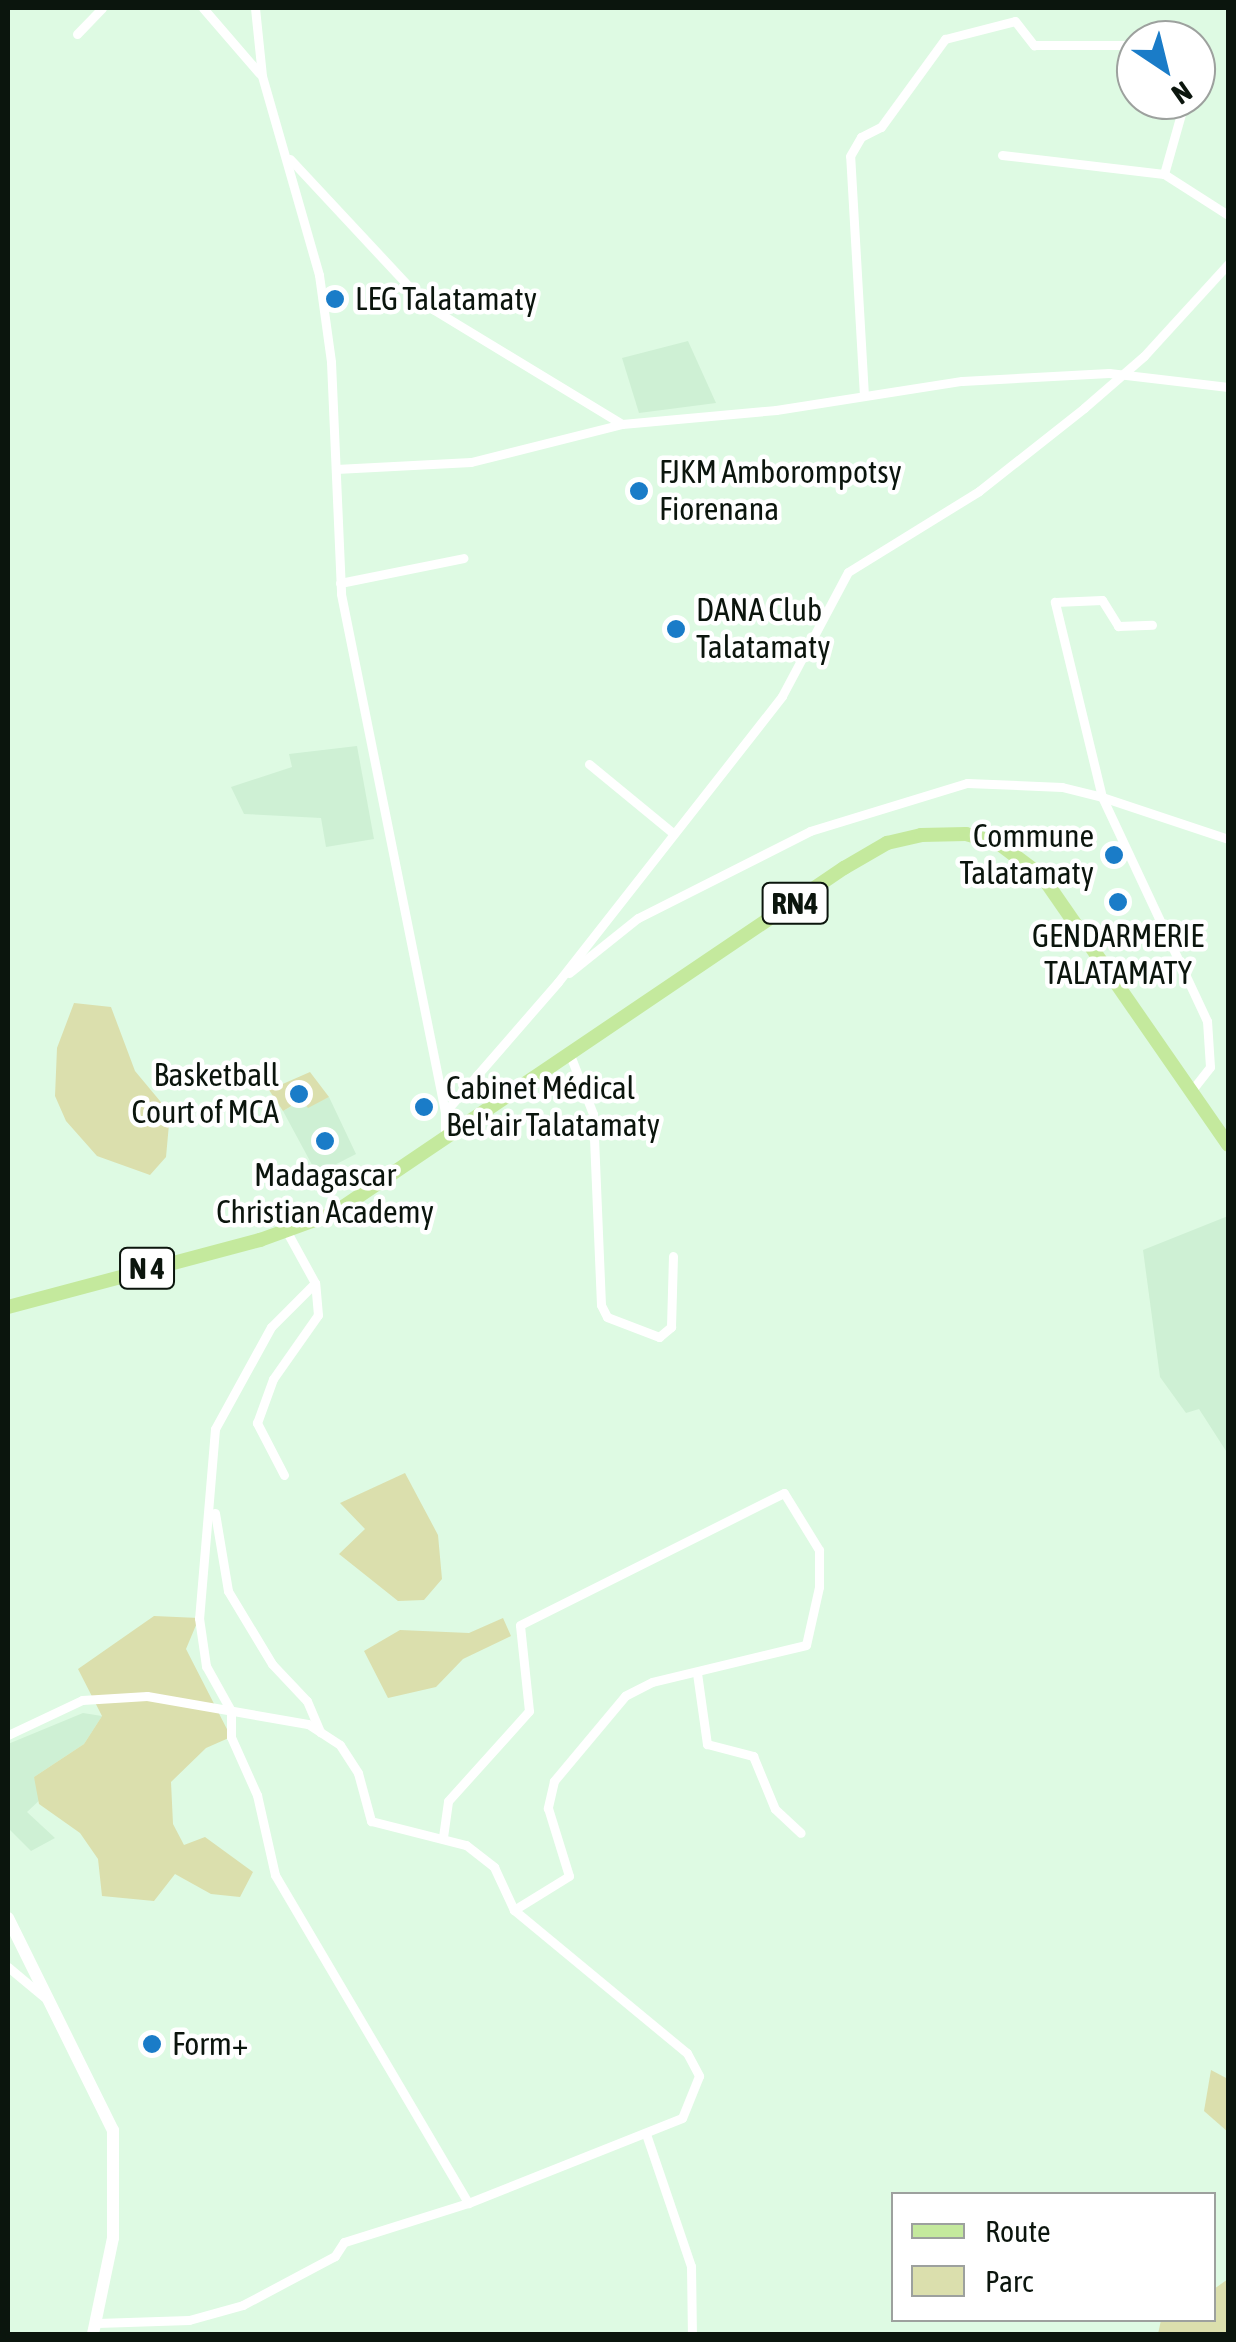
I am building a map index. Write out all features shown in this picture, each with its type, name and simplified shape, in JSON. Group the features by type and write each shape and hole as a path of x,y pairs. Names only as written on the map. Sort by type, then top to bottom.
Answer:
{"main road":[{"name":"RN4","path":"287,1232 334,1213 445,1142 887,843 966,834 1013,852 1050,884 1228,1144"},
{"name":"N 4","path":"8,1307 287,1232"},
{"path":"8,1918 112,2130 117,2197 95,2329"}],"street":[{"path":"77,34 102,8"},
{"path":"203,8 262,76"},
{"path":"256,8 262,76 319,275 336,469 340,584 445,1112 445,1142"},
{"path":"864,396 850,156 861,137 881,127 945,38 1014,21 1034,45 1116,45"},
{"path":"1164,174 1179,120"},
{"path":"1002,155 1164,174 1228,215"},
{"path":"288,157 426,305 622,424"},
{"path":"445,1112 558,982 782,696 848,572 979,492 1120,378 1228,264"},
{"path":"336,469 471,462 622,424 962,381 1109,373 1120,378 1228,387"},
{"path":"340,584 464,558"},
{"path":"1152,625 1118,626 1102,600 1056,602 1102,798 1207,1022 1210,1067 1192,1090"},
{"path":"590,764 673,833"},
{"path":"558,982 638,918 810,831 966,783 1062,787 1228,839"},
{"path":"570,1055 593,1114 601,1305 608,1317 659,1338 671,1326 673,1256"},
{"path":"284,1475 257,1423 272,1380 318,1315 315,1283 287,1232"},
{"path":"315,1283 271,1328 215,1429 212,1506 199,1618 206,1666 232,1710 231,1736 257,1795 275,1875 468,2203"},
{"path":"444,1837 448,1801 529,1711 520,1625 784,1493 819,1550 806,1644 652,1682 625,1696 554,1781 548,1808 570,1876 514,1910"},
{"path":"212,1506 228,1591 272,1664 307,1701 320,1732"},
{"path":"697,1672 708,1744 753,1756 775,1809 800,1833"},
{"path":"8,1734 82,1700 147,1696 257,1712 320,1732 340,1746 358,1773 371,1821 444,1837 494,1867 514,1910 695,2064 694,2102 682,2118 646,2134 468,2203 344,2242 336,2256 243,2305 189,2320 95,2329"},
{"path":"8,1967 52,2004"},
{"path":"646,2134 691,2266 692,2334"}],"shaded area":[{"path":"688,341 716,403 639,413 622,358"},
{"path":"357,746 374,839 326,847 321,818 244,814 231,787 292,767 289,754"},
{"name":"Madagascar Christian Academy","path":"329,1097 356,1154 317,1174 283,1111 303,1100 308,1107"},
{"path":"1228,1216 1228,1454 1199,1409 1186,1413 1160,1377 1143,1250"},
{"path":"83,1713 102,1716 84,1744 34,1777 44,1796 27,1812 55,1838 31,1851 8,1828 8,1744"}],"green space":[{"path":"74,1003 111,1007 135,1071 170,1113 166,1157 150,1175 97,1156 66,1121 55,1096 57,1048"},
{"name":"Basketball Court of MCA","path":"310,1072 329,1097 308,1108 302,1100 283,1111 269,1090"},
{"path":"405,1473 438,1535 442,1579 424,1600 398,1601 339,1554 365,1529 340,1503"},
{"path":"154,1616 199,1618 186,1649 231,1737 206,1748 171,1782 173,1824 184,1845 205,1837 253,1872 240,1897 211,1894 175,1874 154,1901 102,1896 98,1859 80,1833 39,1804 34,1777 84,1744 102,1716 78,1669"},
{"path":"503,1618 511,1636 463,1659 436,1687 388,1698 364,1651 400,1630 469,1633"},
{"path":"1211,2070 1228,2079 1228,2132 1204,2111"},
{"path":"1228,2279 1228,2334 1158,2334 1161,2322 1216,2322 1216,2288"}],"place":[{"name":"LEG Talatamaty","path":"335,299"},
{"name":"FJKM Amborompotsy Fiorenana","path":"639,491"},
{"name":"DANA Club Talatamaty","path":"676,629"},
{"name":"Commune Talatamaty","path":"1114,855"},
{"name":"GENDARMERIE TALATAMATY","path":"1118,902"},
{"name":"Basketball Court of MCA","path":"299,1094"},
{"name":"Cabinet Médical Bel'air Talatamaty","path":"424,1107"},
{"name":"Madagascar Christian Academy","path":"325,1141"},
{"name":"Form+","path":"152,2044"}]}
